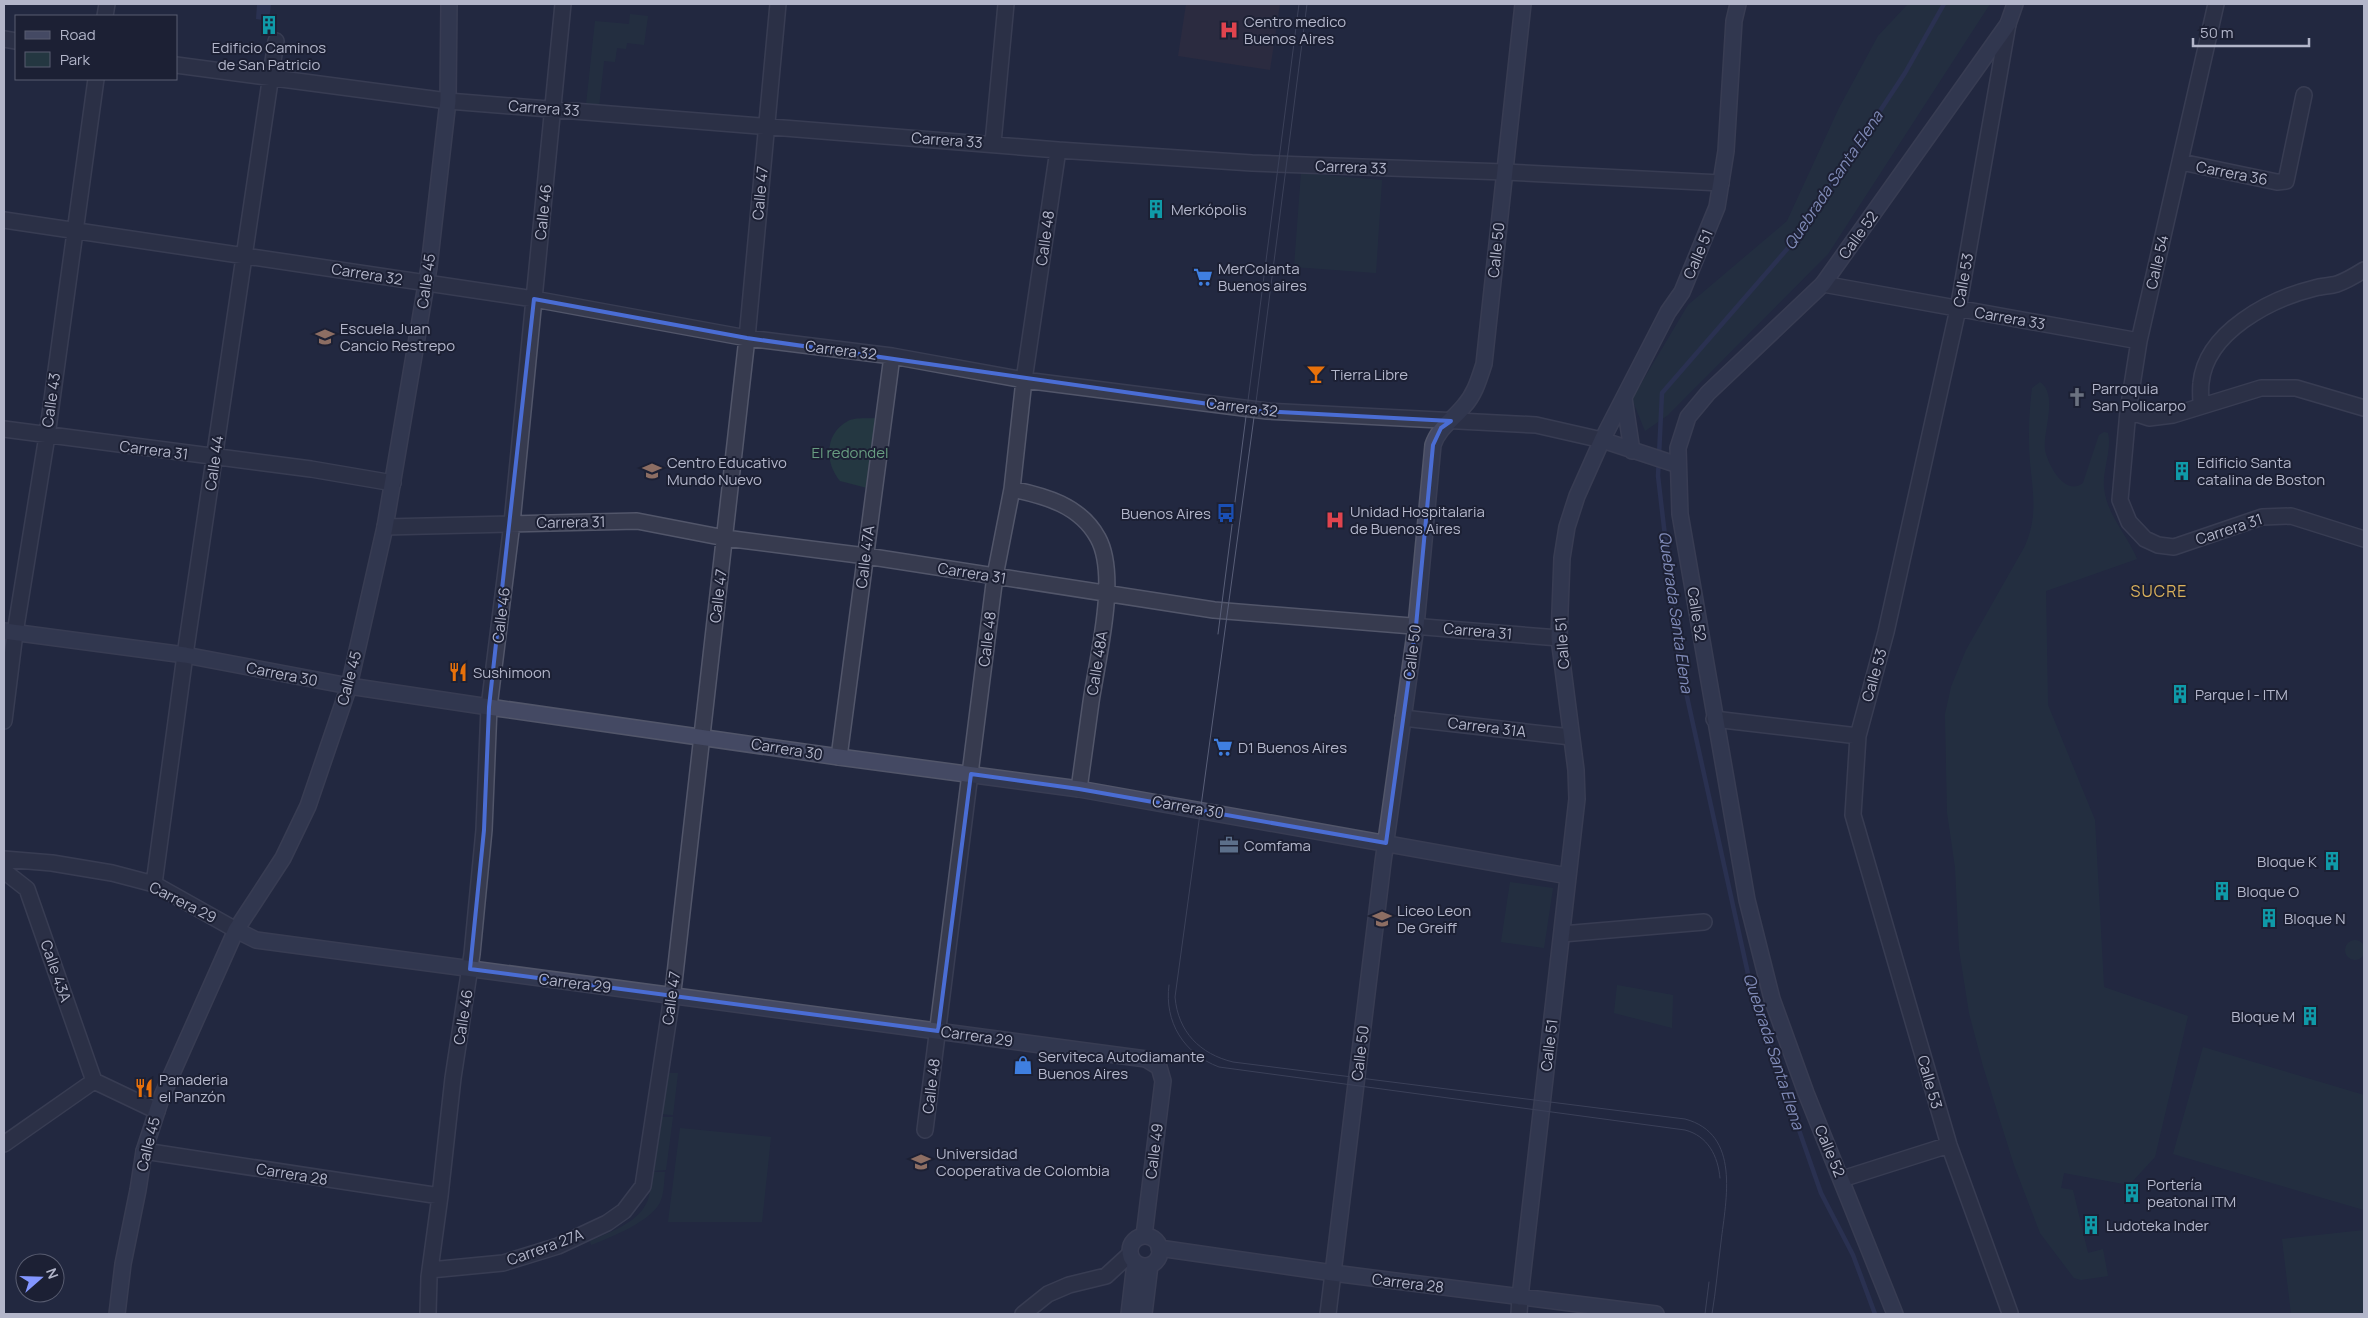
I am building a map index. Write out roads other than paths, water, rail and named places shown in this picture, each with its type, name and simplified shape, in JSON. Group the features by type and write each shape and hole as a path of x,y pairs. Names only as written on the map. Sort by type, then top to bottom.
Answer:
{"street":[{"name":"Calle 45","path":"117,1314 122,1264 138,1190 144,1151 157,1111 236,930 283,858 308,806 349,686 385,527 427,283 448,101 449,4"},
{"name":"Calle 46","path":"428,1314 430,1270 453,1078 470,969 484,830 489,707 512,523 563,4"},
{"name":"Calle 47","path":"643,1186 672,996 725,538 747,338 778,4"},
{"path":"993,143 1006,4"},
{"name":"Calle 50","path":"1328,1314 1386,843 1416,626 1433,445 1441,428 1451,421 1473,394 1484,364 1523,4"},
{"name":"Calle 51","path":"1519,1314 1577,799 1576,770 1559,638 1562,558 1567,526 1577,496 1602,440 1668,312 1682,292 1717,207 1726,152 1734,21 1738,4"},
{"name":"Calle 52","path":"1895,1314 1806,1094 1772,999 1747,900 1671,463 1684,428 1694,408 1823,284 2008,24 2014,4"},
{"name":"Calle 54","path":"2129,522 2120,500 2128,411 2139,341 2216,4"},
{"name":"Calle 53","path":"2008,24 1958,309 1886,632 1858,736 1853,815 1949,1145 2010,1313"},
{"name":"Calle 44","path":"154,884 185,655 276,41"},
{"name":"Carrera 33","path":"178,65 270,79 448,101 993,143 1058,150 1252,163 1505,172 1721,184"},
{"name":"Calle 43","path":"4,721 9,632 46,436 96,80"},
{"name":"Carrera 36","path":"2181,162 2277,182 2286,181 2304,95"},
{"name":"Calle 48","path":"925,1130 995,576 1012,489 1024,380 1058,150"},
{"name":"Carrera 32","path":"4,220 244,254 534,300 747,338 892,356 1024,380 1258,411 1536,426 1602,440 1671,463"},
{"path":"2201,406 2201,382 2211,355 2229,331 2245,318 2272,303 2314,288 2338,284 2364,270"},
{"name":"Carrera 33","path":"1823,284 2139,341"},
{"name":"Calle 47A","path":"839,758 892,356"},
{"path":"2128,411 2150,418 2173,415 2262,388 2296,388 2364,408"},
{"path":"1624,398 1634,452"},
{"name":"Carrera 31","path":"4,429 215,458 311,468 393,483"},
{"name":"Calle 48A","path":"1012,489 1046,496 1067,506 1084,518 1098,538 1105,560 1107,595 1079,789"},
{"name":"Carrera 31","path":"2129,522 2144,539 2158,545 2174,547 2262,517 2279,515 2303,519 2363,541"},
{"name":"Carrera 31","path":"385,527 637,521 725,538 866,556 1107,595 1220,611 1559,638"},
{"name":"Carrera 30","path":"9,632 185,655 349,686 489,707 702,736 839,758 1079,789 1568,876"},
{"name":"Carrera 31A","path":"1403,718 1571,737"},
{"path":"1714,718 1858,736"},
{"name":"Carrera 29","path":"4,859 52,863 112,873 154,884 256,940 1146,1059 1159,1067"},
{"name":"Calle 43A","path":"4,871 27,890 94,1081"},
{"path":"1562,934 1704,922"},
{"name":"Calle 49","path":"1144,1236 1163,1081 1159,1067"},
{"path":"4,1144 94,1081 157,1111"},
{"path":"1842,1180 1949,1145"},
{"name":"Carrera 28","path":"144,1151 440,1196"},
{"name":"Carrera 27A","path":"430,1270 503,1264 558,1246 613,1219 624,1211 643,1186"},
{"path":"1023,1314 1048,1294 1069,1285 1106,1276 1139,1260 1158,1257 1159,1248 1154,1239 1144,1236 1139,1237 1131,1244 1139,1260 1144,1314"},
{"name":"Carrera 28","path":"1159,1248 1520,1298 1656,1314"},
{"path":"1129,1314 1139,1260"}],"water":[{"path":"257,4 271,4 269,21 256,19"}],"waterway":[{"name":"Quebrada Santa Elena","path":"1875,1314 1853,1255 1821,1193 1754,1001 1680,665 1658,476 1662,393 1795,240 1905,73 1944,4"}],"tram line":[{"path":"1218,634 1299,4"},
{"path":"1307,4 1255,410 1175,997 1177,1010 1186,1031 1193,1040 1210,1053 1233,1062 1685,1119 1703,1127 1715,1138 1722,1153 1726,1170 1727,1188 1712,1314"},
{"path":"1169,985 1168,999 1170,1012 1173,1024 1179,1035 1196,1054 1219,1067 1685,1130 1706,1142 1717,1162 1720,1178"},
{"path":"1705,1314 1709,1282"}],"place":[{"name":"Edificio Caminos de San Patricio","path":"269,25"},
{"name":"Centro medico Buenos Aires","path":"1229,30"},
{"name":"Merkópolis","path":"1156,209"},
{"name":"MerColanta Buenos aires","path":"1203,277"},
{"name":"Escuela Juan Cancio Restrepo","path":"325,337"},
{"name":"Tierra Libre","path":"1316,374"},
{"name":"Parroquia San Policarpo","path":"2077,397"},
{"name":"Centro Educativo Mundo Nuevo","path":"652,471"},
{"name":"Edificio Santa catalina de Boston","path":"2182,471"},
{"name":"Buenos Aires","path":"1226,513"},
{"name":"Unidad Hospitalaria de Buenos Aires","path":"1335,520"},
{"name":"Sushimoon","path":"458,672"},
{"name":"Parque I - ITM","path":"2180,694"},
{"name":"D1 Buenos Aires","path":"1223,747"},
{"name":"Comfama","path":"1229,845"},
{"name":"Bloque K","path":"2332,861"},
{"name":"Bloque O","path":"2222,891"},
{"name":"Bloque N","path":"2269,918"},
{"name":"Liceo Leon De Greiff","path":"1382,919"},
{"name":"Bloque M","path":"2310,1016"},
{"name":"Serviteca Autodiamante Buenos Aires","path":"1023,1065"},
{"name":"Panaderia el Panzón","path":"144,1088"},
{"name":"Universidad Cooperativa de Colombia","path":"921,1162"},
{"name":"Portería peatonal ITM","path":"2132,1193"},
{"name":"Ludoteka Inder","path":"2091,1225"}],"district":[{"name":"SUCRE","path":"2159,591"}],"park label":[{"name":"El redondel","path":"850,452"}]}
